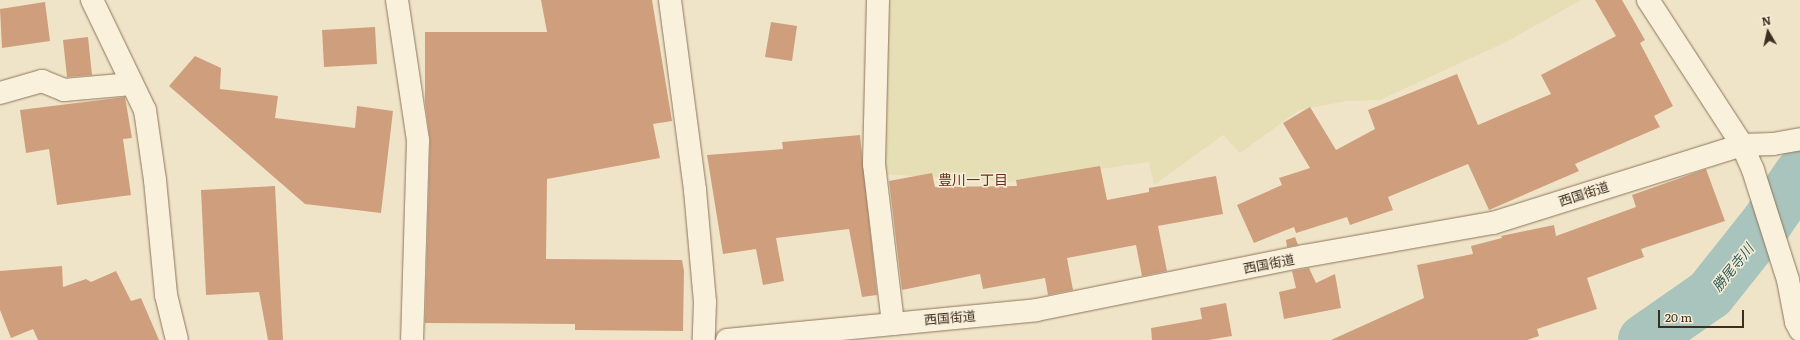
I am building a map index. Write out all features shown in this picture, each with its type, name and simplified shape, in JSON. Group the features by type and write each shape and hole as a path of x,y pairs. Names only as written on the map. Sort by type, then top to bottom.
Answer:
{"street":[{"path":"92,0 145,110 155,180 166,295 177,340"},
{"path":"397,0 418,140 412,340"},
{"path":"670,0 695,198 705,302 704,340"},
{"path":"878,0 874,164 893,324"},
{"path":"1648,0 1742,145 1753,170 1788,280 1796,322 1800,330"},
{"path":"0,93 42,82 64,90 132,84"},
{"name":"西国街道","path":"727,340 1036,310 1305,256 1493,223 1742,145 1773,144 1800,139"}],"shaded area":[{"path":"883,0 1581,0 1506,42 1380,100 1347,101 1299,110 1240,153 1223,135 1154,185 1149,162 1010,182 882,174"}],"building":[{"path":"541,0 652,0 672,121 653,124 660,158 547,179 546,259 682,260 684,271 683,331 575,330 575,324 425,323 430,140 425,102 425,32 547,32"},
{"path":"1595,0 1622,0 1645,40 1640,43 1673,106 1654,116 1660,127 1575,164 1579,171 1489,210 1468,164 1388,197 1393,210 1350,225 1347,217 1296,233 1294,227 1254,243 1237,205 1282,185 1279,178 1310,168 1283,123 1310,107 1336,150 1375,129 1368,110 1457,74 1478,125 1551,94 1541,75 1616,36"},
{"path":"45,2 50,41 2,48 0,9"},
{"path":"771,22 797,26 792,61 765,57"},
{"path":"375,27 377,64 324,67 322,30"},
{"path":"88,37 92,75 67,77 63,40"},
{"path":"195,56 221,68 220,89 278,96 275,118 355,128 357,106 393,111 381,213 305,204 169,86"},
{"path":"125,97 132,138 123,139 131,195 57,205 49,149 26,153 20,110"},
{"path":"860,135 877,295 862,297 849,229 776,238 784,281 763,285 756,249 723,254 707,155 783,149 782,142"},
{"path":"1100,166 1107,200 1149,192 1149,188 1216,176 1223,214 1158,226 1167,271 1142,276 1136,245 1067,258 1073,290 1048,295 1045,278 983,289 980,274 902,290 889,181 932,173 935,187 1017,186 1016,180"},
{"path":"1706,169 1725,221 1641,249 1644,257 1587,278 1597,309 1537,329 1539,336 1527,340 1331,340 1424,298 1417,265 1473,254 1471,246 1502,238 1501,236 1554,225 1556,236 1636,207 1632,195"},
{"path":"275,186 283,340 268,340 259,292 206,295 201,190"},
{"path":"1295,237 1298,245 1287,247 1286,240"},
{"path":"62,266 63,287 86,279 91,282 116,271 131,301 141,298 159,340 38,340 33,329 11,338 0,310 0,271"},
{"path":"1309,268 1316,283 1335,274 1341,308 1284,319 1279,292 1296,288 1292,271"},
{"path":"1226,303 1232,336 1208,340 1152,340 1151,328 1202,319 1200,308"}],"waterway":[{"name":"勝尾寺川","path":"1644,340 1710,294 1768,221 1800,174"}],"district":[{"name":"豊川一丁目","path":"973,179"}]}
